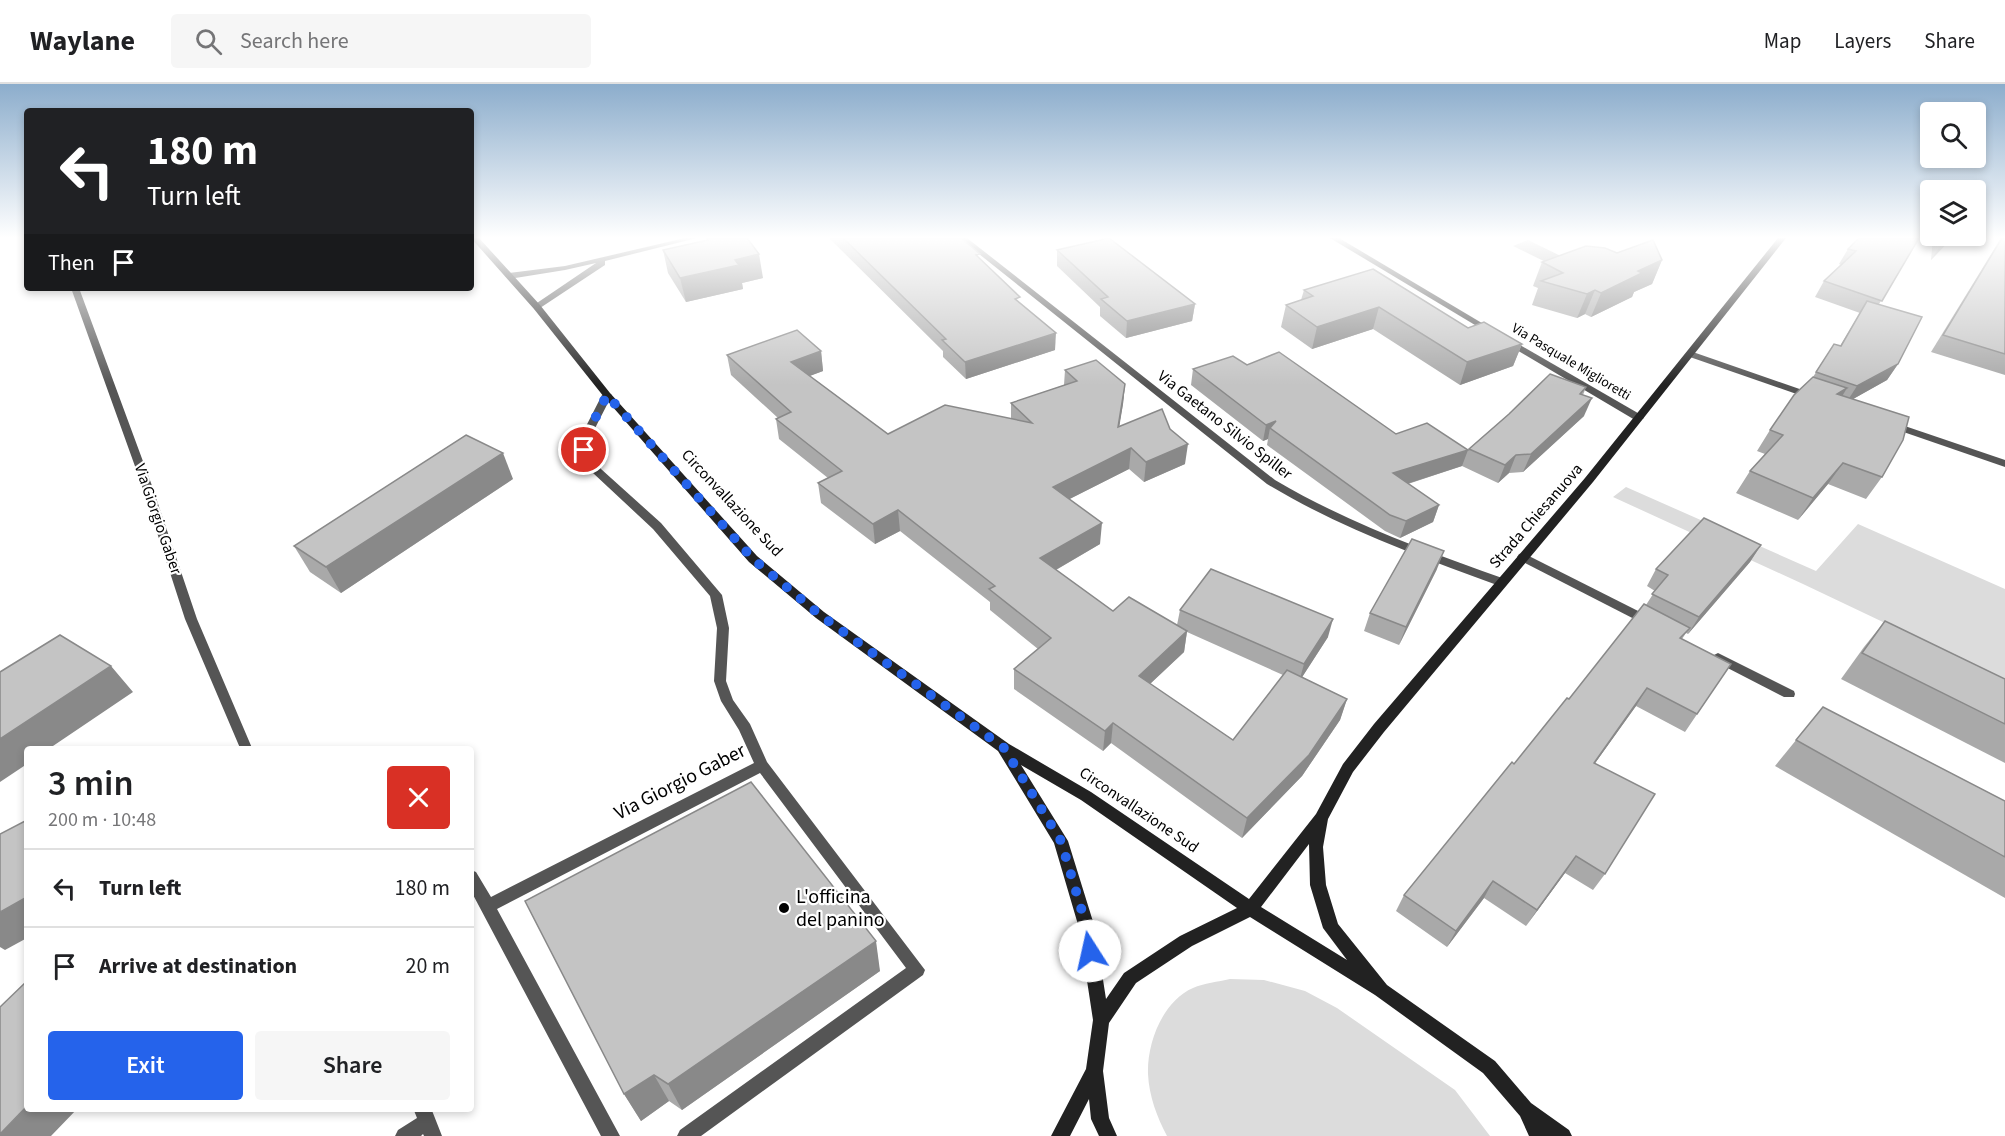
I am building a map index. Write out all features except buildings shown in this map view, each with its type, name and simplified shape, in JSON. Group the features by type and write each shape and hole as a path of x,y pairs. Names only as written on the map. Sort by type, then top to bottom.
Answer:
{"main road":[{"name":"Circonvallazione Sud","path":"519,287 607,395 753,559 820,615 1004,748 1086,796 1251,909"},
{"name":"Strada Chiesanuova","path":"1321,818 1348,768 1639,418 1743,287"},
{"name":"Circonvallazione Sud","path":"1004,748 1061,841 1087,928 1101,1020 1094,1071 1100,1119 1108,1136"},
{"name":"Circonvallazione Sud","path":"1101,1020 1130,978 1186,941 1251,909 1321,818"},
{"path":"1321,818 1316,847 1318,885 1323,908 1331,928 1381,990"},
{"path":"1251,909 1381,990 1489,1067 1525,1109 1563,1136"},
{"name":"Circonvallazione Sud","path":"1060,1136 1094,1071"},
{"path":"1525,1109 1538,1136"}],"street":[{"path":"537,307 566,287"},
{"name":"Via Gaetano Silvio Spiller","path":"1025,287 1271,482 1313,508 1373,536 1501,582"},
{"name":"Via Pasquale Miglioretti","path":"1417,287 1639,418"},
{"name":"Via Giorgio Gaber","path":"76,291 146,483 191,619 245,746"},
{"path":"1690,354 1825,401"},
{"path":"607,395 585,438 584,450 597,471 657,526 716,595 723,628 720,681 727,701 749,736 762,765"},
{"path":"1881,421 2005,464"},
{"path":"1523,557 1662,629"},
{"path":"1704,651 1789,694"},
{"name":"Via Giorgio Gaber","path":"488,906 762,765 917,970 686,1136"},
{"path":"474,882 611,1136"},
{"path":"404,1136 427,1122"}],"shaded area":[{"path":"1626,487 1816,571 1858,524 2005,589 2005,680 1613,497"},
{"path":"1230,979 1264,980 1305,991 1337,1008 1455,1090 1490,1136 1167,1136 1150,1090 1148,1062 1154,1036 1165,1012 1182,994 1197,986"}],"place":[{"name":"L'officina del panino","path":"784,908"}],"route":[{"path":"584,450 585,438 607,395 753,559 820,615 1004,748 1061,841 1087,928 1090,951"}]}
